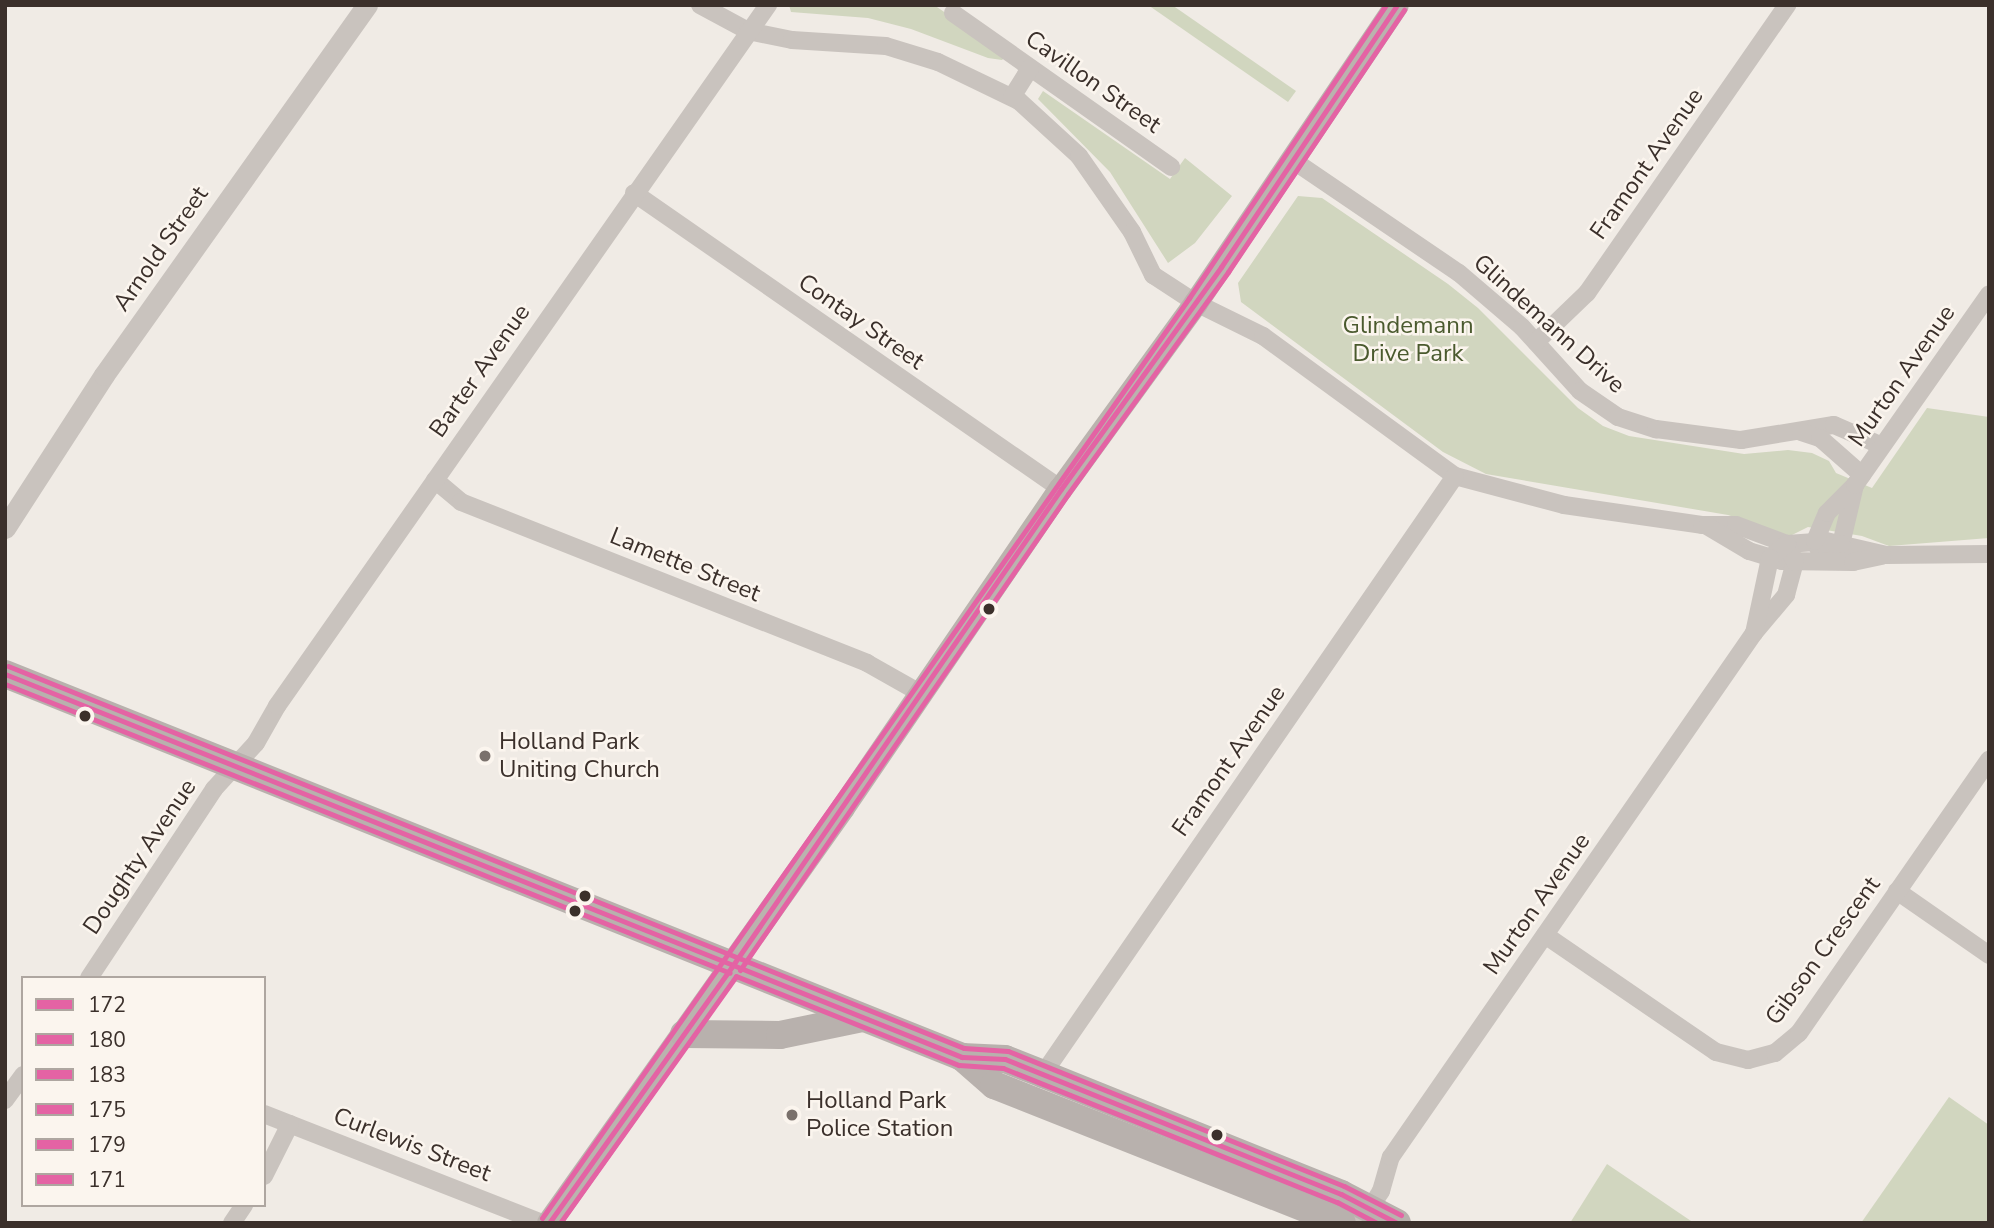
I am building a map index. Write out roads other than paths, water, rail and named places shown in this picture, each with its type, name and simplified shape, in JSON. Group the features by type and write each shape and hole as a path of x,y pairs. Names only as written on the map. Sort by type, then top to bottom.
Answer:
{"main road":[{"path":"548,1223 733,965 1061,489 1196,303 1397,5"},
{"path":"5,674 962,1057 1004,1059 1043,1074 1366,1215 1397,1223"},
{"path":"684,1034 780,1035 862,1018"},
{"path":"962,1057 994,1085 1342,1223"}],"street":[{"name":"Arnold Street","path":"5,528 104,375 367,5"},
{"path":"700,5 748,31 792,40 886,46 938,62 1012,97 1079,156 1125,220 1153,275 1196,303 1263,336 1455,476 1563,505 1702,525 1740,526 1787,544 1815,541 1886,555"},
{"name":"Barter Avenue","path":"235,766 256,743 277,706 768,5"},
{"name":"Framont Avenue","path":"1536,342 1587,293 1787,5"},
{"name":"Cavillon Street","path":"953,13 1171,167"},
{"path":"1012,97 1030,68"},
{"name":"Glindemann Drive","path":"1294,161 1459,273 1536,342 1587,398 1628,421 1732,440 1838,426 1882,446"},
{"name":"Contay Street","path":"634,193 1061,489"},
{"name":"Murton Avenue","path":"1815,541 1827,513 1859,480 1989,294"},
{"path":"1801,432 1820,438 1859,480"},
{"name":"Framont Avenue","path":"1043,1074 1455,476"},
{"name":"Lamette Street","path":"435,480 461,502 867,663 920,693"},
{"name":"Murton Avenue","path":"1841,544 1859,480"},
{"path":"1702,525 1770,558 1795,562 1823,559 1858,562 1886,555 1989,554"},
{"path":"1815,541 1823,559"},
{"path":"1770,558 1787,544"},
{"path":"1787,544 1795,562"},
{"path":"1823,559 1841,544"},
{"name":"Murton Avenue","path":"1754,633 1770,558"},
{"name":"Murton Avenue","path":"1366,1215 1381,1191 1391,1157 1754,633 1786,595 1795,562"},
{"name":"Gibson Crescent","path":"1545,935 1716,1052 1748,1060 1775,1054 1799,1033 1989,760"},
{"name":"Doughty Avenue","path":"90,976 235,766"},
{"path":"1897,891 1989,955"},
{"path":"5,1100 21,1078"},
{"name":"Curlewis Street","path":"266,1115 542,1223"},
{"path":"266,1172 290,1124"},
{"path":"232,1223 243,1207"}],"place":[{"name":"Holland Park Uniting Church","path":"485,756"},
{"name":"Holland Park Police Station","path":"792,1115"}],"park label":[{"name":"Glindemann Drive Park","path":"1408,340"}]}
